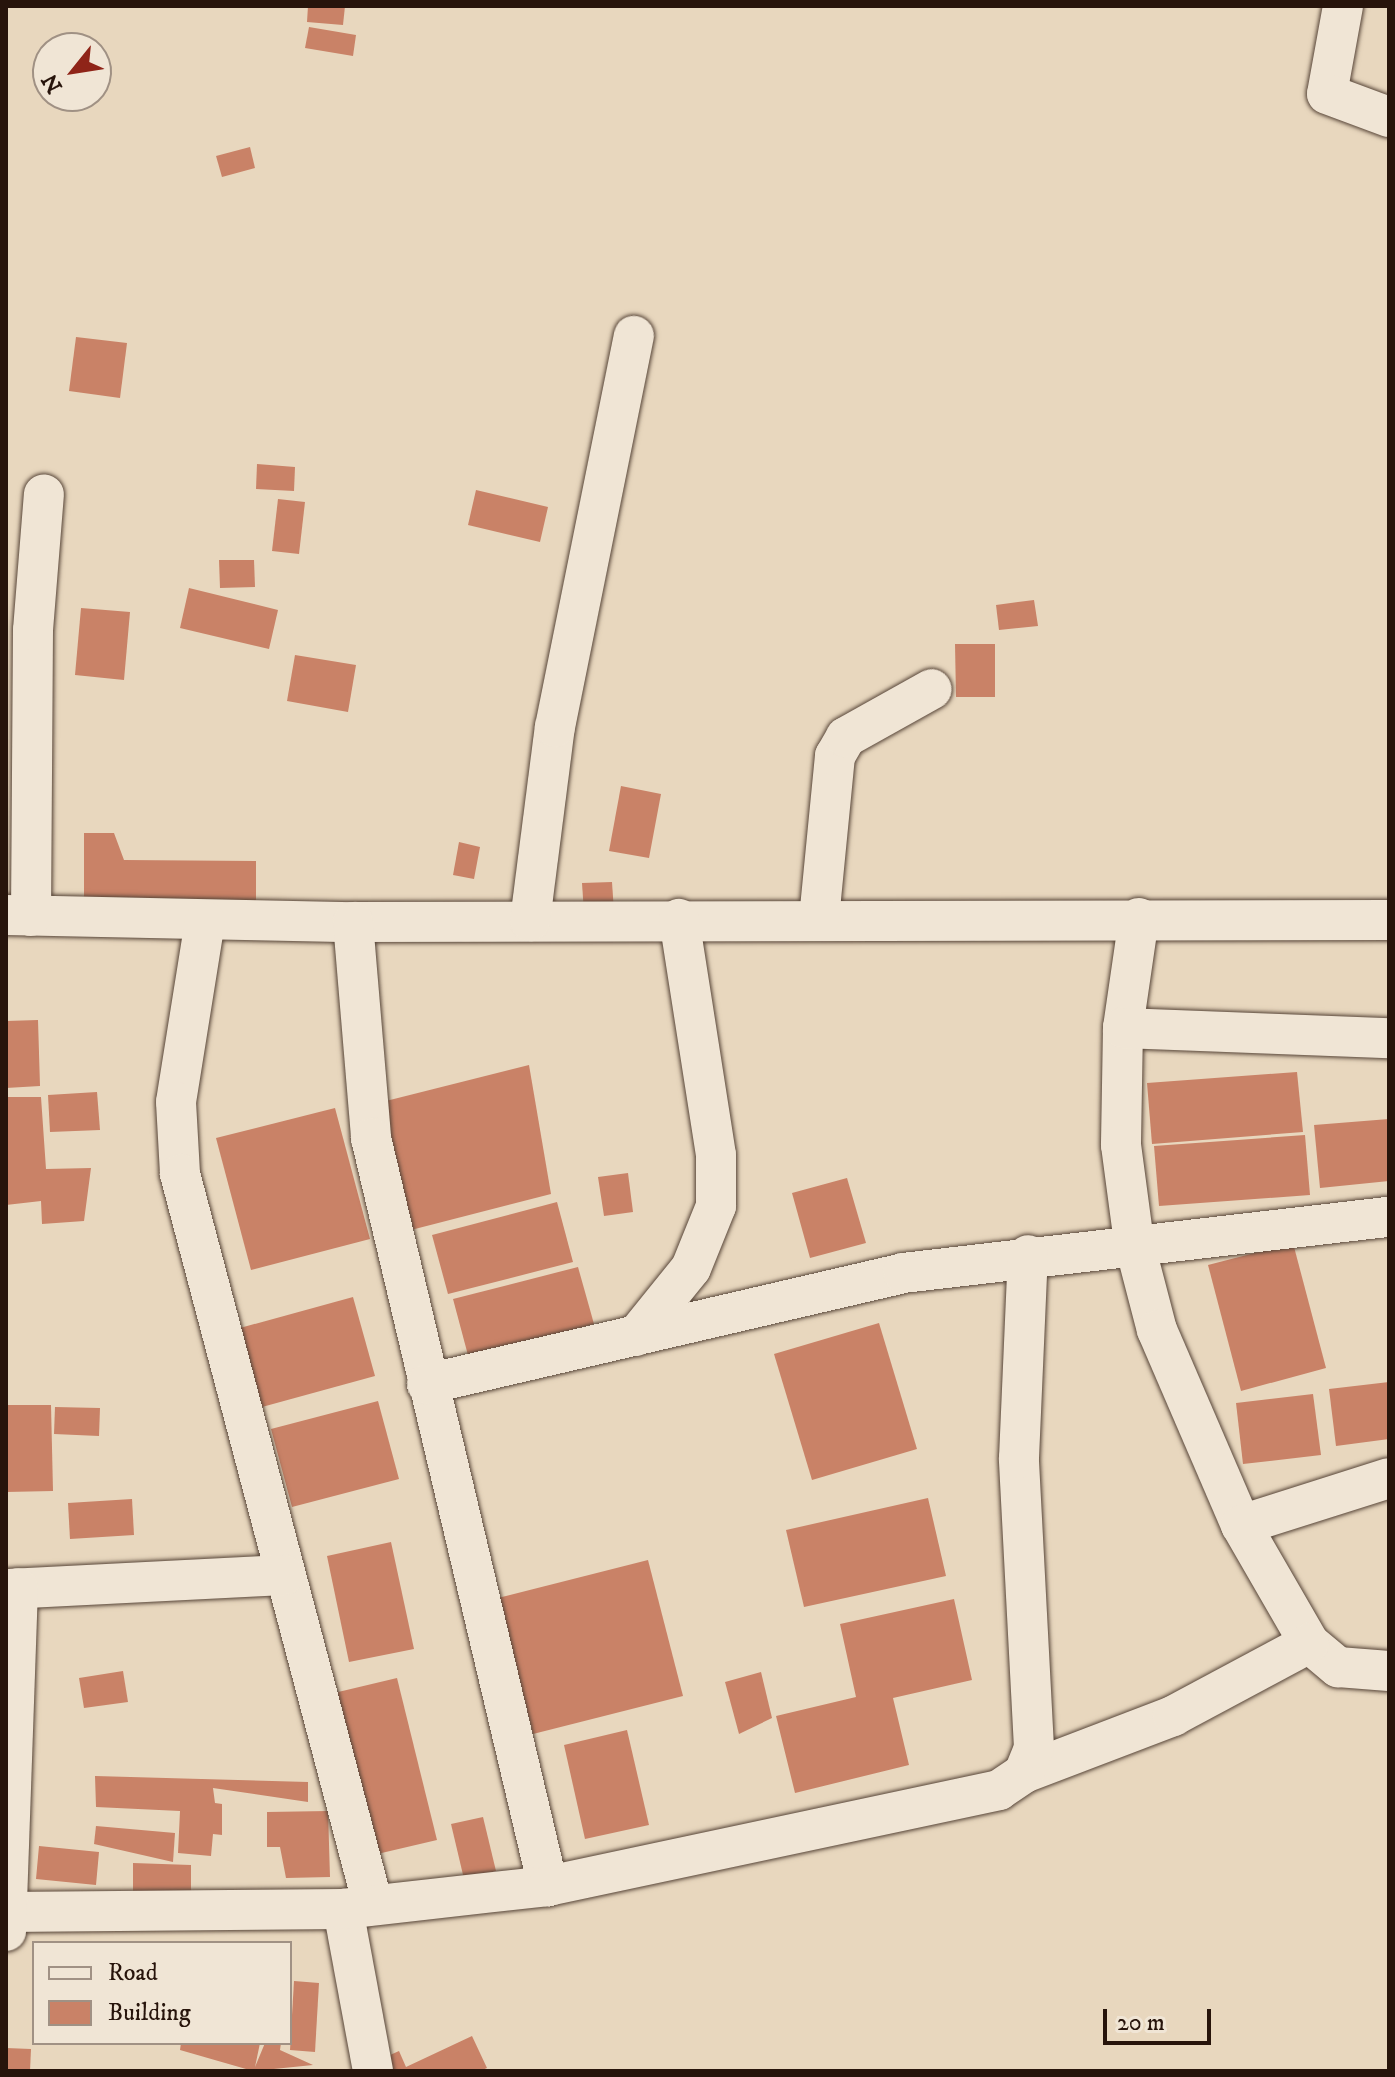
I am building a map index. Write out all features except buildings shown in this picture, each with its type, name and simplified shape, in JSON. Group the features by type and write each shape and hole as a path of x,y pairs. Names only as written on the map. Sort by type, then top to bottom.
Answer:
{"street":[{"path":"1343,6 1327,94 1389,117"},
{"path":"530,921 555,727 634,336"},
{"path":"44,494 33,630 18,916 353,922 1139,918 1389,920"},
{"path":"819,919 835,756 846,737 932,689"},
{"path":"1139,918 1123,1028 1121,1145 1134,1242 1157,1330 1241,1525 1309,1643 1338,1667 1389,1671"},
{"path":"636,1336 691,1268 716,1206 716,1155 679,919"},
{"path":"205,921 176,1102 180,1174 284,1575 358,1907 373,2071"},
{"path":"353,922 371,1138 548,1886"},
{"path":"1123,1028 1389,1038"},
{"path":"427,1384 636,1336 775,1298 1028,1255 1389,1217"},
{"path":"1024,1773 1034,1712 1019,1458 1028,1255"},
{"path":"1241,1525 1389,1478"},
{"path":"284,1575 12,1588 7,1919 358,1907 548,1886 930,1809 999,1790 1024,1773 1173,1716 1309,1643"}]}
